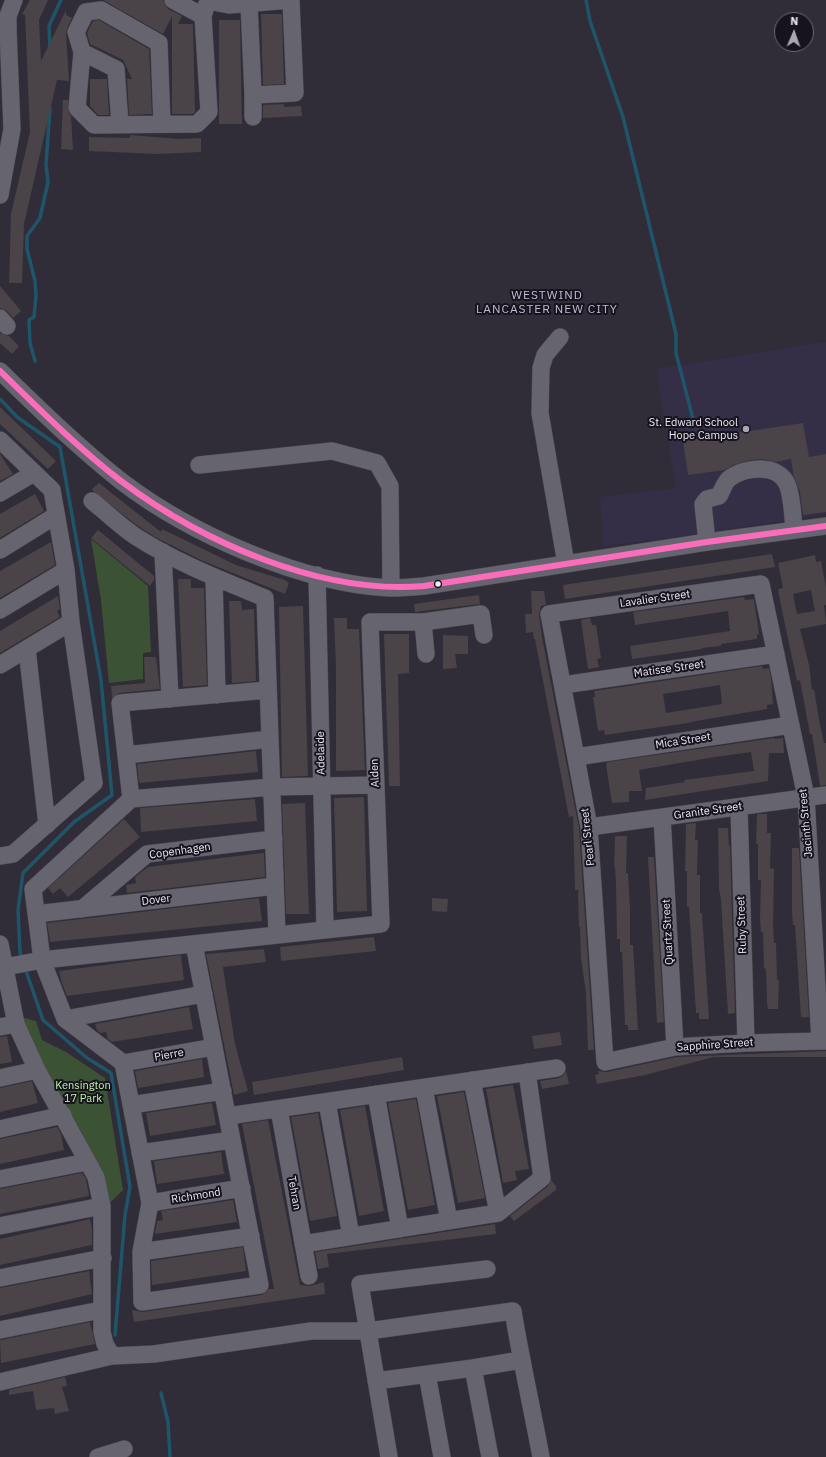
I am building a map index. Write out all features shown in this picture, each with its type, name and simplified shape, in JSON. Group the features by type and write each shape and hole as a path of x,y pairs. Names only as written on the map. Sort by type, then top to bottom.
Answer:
{"street":[{"path":"0,195 12,129 6,115 4,36 8,16 14,0"},
{"path":"173,0 206,6 291,1 295,93 253,95"},
{"path":"249,4 253,117"},
{"path":"162,124 159,43 101,10 86,12 76,32 82,52 77,108 94,125 197,124 209,112 206,6"},
{"path":"82,52 116,69 120,124"},
{"path":"560,337 545,355 541,368 540,413 566,564"},
{"path":"0,371 72,440 121,481 156,505 206,535 263,558 317,576 353,583 391,588 424,586 708,542 826,527"},
{"path":"0,440 52,490 55,516 66,570 71,622 94,783 13,854 0,853"},
{"path":"199,465 332,451 378,463 390,486 391,588"},
{"path":"708,542 703,504 707,499 719,496 728,479 740,472 765,469 774,470 780,474 787,484 794,530"},
{"path":"0,493 34,473"},
{"path":"92,501 133,535 163,552 214,577 265,598 277,935"},
{"path":"0,550 55,516"},
{"path":"163,552 170,699"},
{"path":"0,610 66,570"},
{"name":"Adelaide","path":"317,576 325,930"},
{"path":"214,577 217,695"},
{"name":"Lavalier Street","path":"550,614 761,584"},
{"name":"Jacinth Street","path":"761,584 806,798 823,1041"},
{"path":"426,654 423,622 481,614 484,635"},
{"name":"Pearl Street","path":"550,614 589,827 605,1062"},
{"path":"0,665 71,622"},
{"name":"Alden","path":"325,930 381,924 370,622 423,622"},
{"path":"27,649 47,825"},
{"name":"Matisse Street","path":"563,685 776,654"},
{"path":"131,800 120,703 268,690"},
{"name":"Mica Street","path":"576,757 790,725"},
{"path":"126,755 270,739"},
{"path":"194,944 260,1285 142,1302 141,1252 150,1203 123,1063 65,1019 38,961 36,914 33,889 131,800 272,788 376,784"},
{"name":"Granite Street","path":"589,827 826,795"},
{"name":"Ruby Street","path":"738,807 746,1043"},
{"name":"Quartz Street","path":"662,817 675,1047"},
{"name":"Copenhagen","path":"82,909 147,854 274,839"},
{"name":"Dover","path":"36,914 275,886"},
{"path":"5,967 38,961 325,930"},
{"path":"0,944 16,1024 37,1070 96,1177 102,1206 102,1332 105,1344 112,1356"},
{"path":"65,1019 204,994"},
{"path":"0,1027 16,1024"},
{"name":"Sapphire Street","path":"605,1062 675,1047 823,1041"},
{"name":"Pierre","path":"123,1063 214,1047"},
{"path":"228,1116 557,1068"},
{"path":"0,1078 37,1070"},
{"path":"303,1244 498,1213 542,1178 527,1072"},
{"path":"472,1080 498,1213"},
{"path":"424,1088 449,1221"},
{"path":"131,1105 223,1091"},
{"path":"376,1094 400,1229"},
{"path":"327,1102 351,1236"},
{"name":"Tehran","path":"279,1109 309,1276"},
{"path":"0,1129 63,1115"},
{"path":"140,1153 232,1140"},
{"path":"0,1179 87,1162"},
{"name":"Richmond","path":"150,1203 242,1188"},
{"path":"0,1226 102,1206"},
{"path":"141,1252 251,1236"},
{"path":"0,1278 103,1258"},
{"path":"389,1457 360,1284 486,1269"},
{"path":"0,1330 101,1310"},
{"path":"0,1382 112,1356 154,1354 311,1331 368,1331 513,1311 521,1360 541,1457"},
{"path":"376,1381 521,1360"},
{"path":"473,1368 490,1457"},
{"path":"427,1374 442,1457"},
{"path":"98,1457 124,1449"}],"shaded area":[{"name":"St. Edward School Hope Campus","path":"826,342 826,514 671,538 603,546 600,497 676,488 656,369"}],"green space":[{"path":"91,539 148,586 151,652 143,653 143,679 109,683 101,600"},
{"name":"Kensington 17 Park","path":"21,1017 36,1021 42,1040 66,1052 105,1078 123,1190 106,1207 26,1034"}],"building":[{"path":"30,0 48,0 39,20 41,61 66,10 66,15 72,18 66,34 69,81 57,80 24,224 22,283 9,283 11,214 30,132 25,15 22,14"},
{"path":"103,0 163,0 168,9 182,16 178,24 193,24 195,112 193,114 172,114 172,16 163,34"},
{"path":"261,14 282,14 284,84 263,85"},
{"path":"99,20 149,49 152,114 129,115 127,79 132,79 123,60 90,44 87,33 93,21"},
{"path":"219,20 240,20 242,124 219,124"},
{"path":"90,79 107,79 109,115 98,115 90,106"},
{"path":"63,100 68,100 68,111 71,116 73,150 61,149"},
{"path":"284,104 284,107 301,106 302,116 263,118 263,105"},
{"path":"130,135 180,139 201,138 201,152 158,154 89,151 89,137 130,138"},
{"path":"0,286 21,311 13,318 7,311 0,308"},
{"path":"0,333 9,336 19,346 12,354 0,343"},
{"path":"0,407 56,461 48,469 0,424"},
{"path":"803,423 809,457 826,454 826,512 803,515 800,492 794,477 791,459 776,462 762,459 750,460 733,465 725,470 688,475 683,441"},
{"path":"0,454 13,474 0,481"},
{"path":"99,483 161,532 162,529 236,565 285,580 289,583 285,594 203,561 155,537 135,524 93,491 92,489"},
{"path":"35,494 44,511 0,538 0,514"},
{"path":"98,530 154,576 154,580 150,586 91,538"},
{"path":"51,542 55,565 0,598 0,571"},
{"path":"772,554 775,567 565,599 563,585"},
{"path":"815,555 816,562 821,561 826,588 826,605 824,605 826,624 800,629 809,665 812,690 814,689 824,743 826,743 826,785 820,786 812,734 810,734 800,680 797,681 778,589 783,588 778,563","holes":["811,590 815,611 797,614 793,594"]},
{"path":"178,579 191,579 191,588 204,588 207,685 183,687"},
{"path":"531,591 544,591 546,605 541,606 539,615 542,637 579,828 594,1050 588,1050 586,993 581,959 578,890 575,890 573,816 569,817 535,639 533,632 526,633 525,614 532,614"},
{"path":"479,595 480,604 415,612 414,604"},
{"path":"58,596 60,609 57,611 60,617 0,653 0,631"},
{"path":"744,597 745,600 754,599 759,634 757,635 757,639 721,644 721,646 632,659 630,646 730,631 728,611 635,625 633,612"},
{"path":"229,601 241,601 242,610 254,609 256,681 232,683"},
{"path":"303,606 308,776 282,777 279,607"},
{"path":"334,618 347,618 347,629 359,629 365,770 336,771 336,666"},
{"path":"590,618 592,625 596,625 601,658 597,659 599,667 588,669 581,620"},
{"path":"384,634 409,634 409,673 398,674 400,786 389,786"},
{"path":"443,635 468,636 468,654 455,654 457,668 443,669"},
{"path":"144,657 156,657 160,689 119,693 112,698 111,686 145,683"},
{"path":"762,666 763,669 769,668 773,704 767,705 767,709 688,723 605,735 604,730 598,731 593,697 595,697 594,691","holes":["720,685 722,704 666,713 663,694"]},
{"path":"774,738 783,738 784,753 769,753 768,781 645,800 646,788 685,782 684,780 754,771 751,752 715,757 639,770 642,791 629,791 629,802 612,803 606,765 607,762"},
{"path":"256,751 258,772 139,783 137,764"},
{"path":"364,797 367,911 337,912 334,798"},
{"path":"255,799 257,821 141,832 140,808"},
{"path":"305,803 309,914 286,914 282,804"},
{"path":"757,814 767,814 767,833 771,833 770,868 774,869 773,925 774,943 776,943 777,980 779,980 778,1009 768,1009 767,1003 763,932 761,932 760,918 761,880 758,880 758,844 756,844"},
{"path":"124,819 140,837 68,897 60,888 53,894 48,888"},
{"path":"696,823 695,840 698,840 697,875 700,875 700,913 702,913 709,1019 699,1019 699,1013 696,1013 689,907 687,907 687,871 685,871 686,824"},
{"path":"718,828 728,828 730,846 735,1013 728,1014 721,900 719,889"},
{"path":"615,836 627,836 626,873 628,873 630,909 630,945 633,945 638,1030 628,1030 628,1025 625,1025 622,952 620,952 620,939 617,939 616,884 614,867"},
{"path":"792,848 799,848 809,1017 801,1017 795,925 793,925 792,911"},
{"path":"264,853 265,877 127,893 126,885 136,883 135,877 148,867"},
{"path":"648,857 654,857 664,1022 657,1023"},
{"path":"259,898 262,921 50,942 47,923"},
{"path":"432,898 448,899 447,912 432,911"},
{"path":"374,937 376,951 281,961 280,947"},
{"path":"264,949 266,962 223,967 235,1044 248,1091 234,1095 206,954"},
{"path":"181,955 184,980 67,996 59,971"},
{"path":"189,1007 193,1029 112,1042 108,1039 106,1032 100,1033 97,1030 95,1024"},
{"path":"560,1032 562,1045 534,1049 532,1036"},
{"path":"7,1036 12,1062 0,1064 0,1037"},
{"path":"826,1051 826,1057 714,1057 645,1075 597,1084 595,1075 599,1074 598,1071 607,1072 676,1057"},
{"path":"402,1057 404,1070 254,1095 252,1082"},
{"path":"202,1059 204,1077 138,1088 135,1071"},
{"path":"566,1071 569,1084 542,1089 540,1081 559,1078 563,1076"},
{"path":"32,1081 38,1103 0,1112 0,1088"},
{"path":"513,1085 529,1169 515,1171 517,1180 503,1183 486,1089"},
{"path":"464,1092 485,1198 458,1203 437,1096"},
{"path":"416,1099 435,1205 408,1210 388,1103"},
{"path":"212,1103 216,1125 150,1136 146,1113"},
{"path":"365,1106 384,1211 359,1216 340,1110"},
{"path":"318,1113 337,1216 310,1221 291,1117"},
{"path":"268,1120 300,1285 310,1286 324,1282 325,1294 134,1322 132,1310 143,1312 261,1295 269,1289 274,1289 242,1124"},
{"path":"57,1127 61,1134 64,1150 0,1164 0,1139"},
{"path":"221,1152 224,1174 157,1184 154,1161"},
{"path":"82,1173 86,1179 89,1196 0,1214 0,1189"},
{"path":"551,1180 556,1186 556,1190 514,1221 510,1216 548,1186"},
{"path":"233,1200 237,1222 155,1234 157,1221 163,1220 161,1211"},
{"path":"90,1219 92,1229 92,1245 0,1265 0,1239"},
{"path":"495,1224 496,1234 327,1254 329,1267 318,1269 315,1252"},
{"path":"243,1247 246,1271 152,1285 151,1261"},
{"path":"89,1271 92,1294 0,1316 0,1288"},
{"path":"90,1322 95,1344 1,1363 0,1340"},
{"path":"65,1377 67,1386 62,1387 69,1411 55,1414 54,1408 36,1410 33,1391 9,1395 9,1390"}],"waterway":[{"path":"50,48 49,26 61,0"},
{"path":"586,0 590,21 623,117 676,334 676,353 693,419 687,427"},
{"path":"35,361 30,343 29,320 34,317 36,296 35,281 27,249 27,236 40,218 48,182 46,165 50,108"},
{"path":"0,399 17,417 60,447 101,680 112,795 74,822 23,873 18,910 20,952 22,959"},
{"path":"25,968 43,1020 87,1058 111,1073 130,1187 125,1215 115,1335"},
{"path":"161,1393 168,1422 170,1457"}],"transit line":[{"path":"0,371 89,455 121,481 153,503 188,524 225,543 264,560 304,573 345,582 385,587 424,586 707,542 826,526"}],"place":[{"name":"St. Edward School Hope Campus","path":"746,429"}],"district":[{"name":"WESTWIND LANCASTER NEW CITY","path":"547,303"}]}
